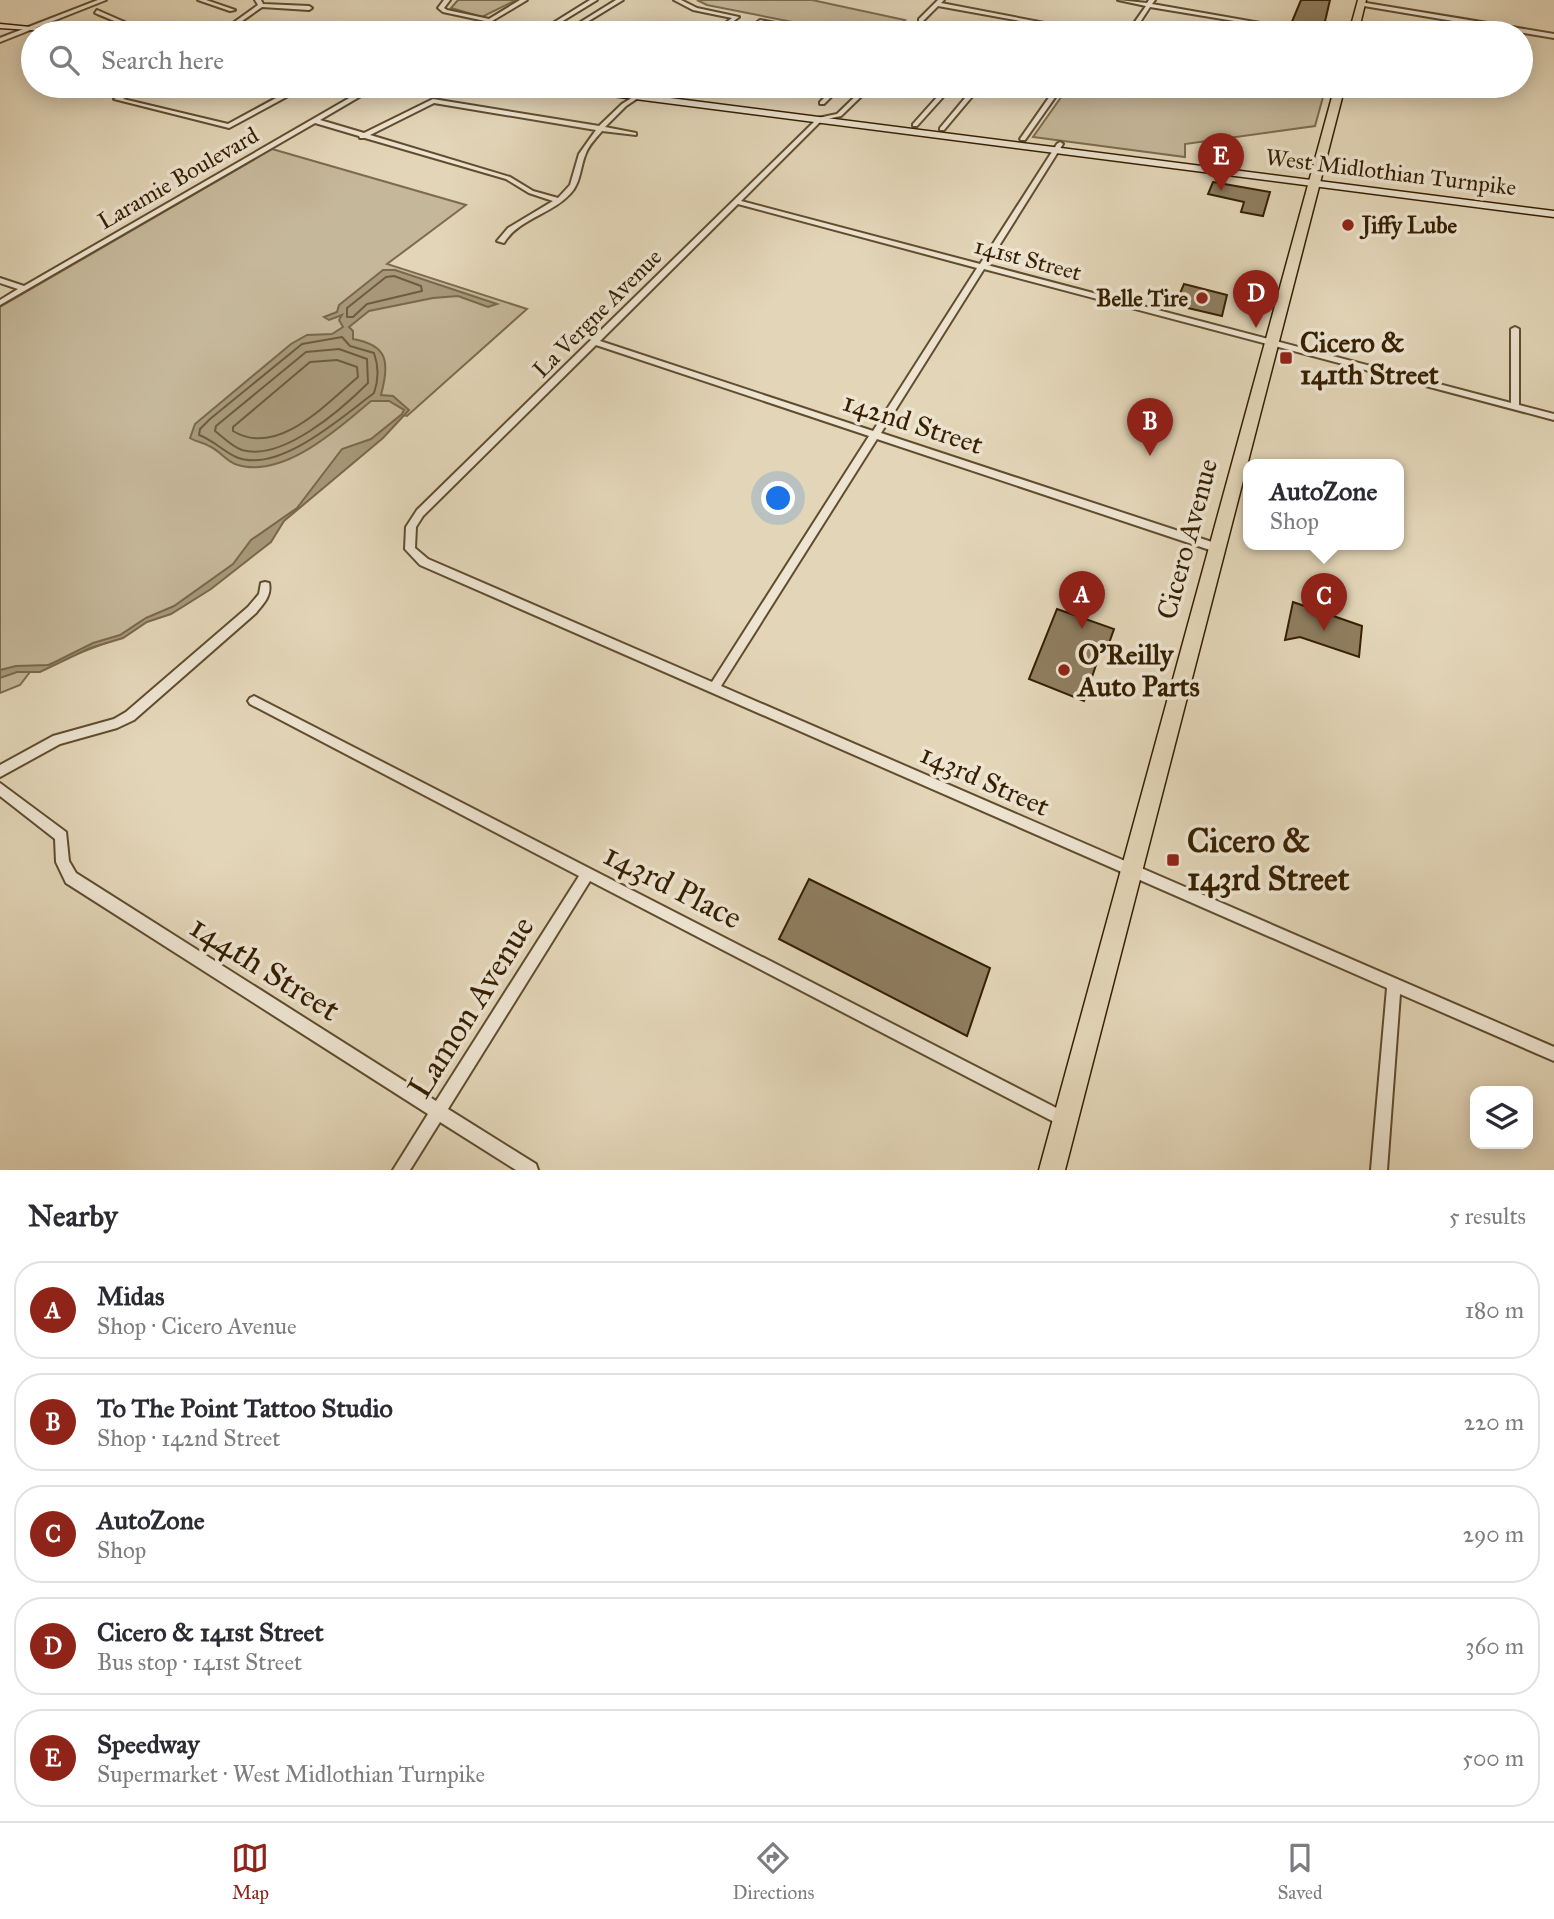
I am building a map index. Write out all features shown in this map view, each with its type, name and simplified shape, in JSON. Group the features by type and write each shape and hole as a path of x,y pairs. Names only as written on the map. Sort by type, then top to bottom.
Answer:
{"main road":[{"path":"1356,21 1361,2"},
{"path":"0,26 21,30"},
{"path":"0,32 21,33"},
{"name":"West Midlothian Turnpike","path":"671,98 820,119 1554,206"},
{"name":"West Midlothian Turnpike","path":"683,98 1023,139 1058,147"},
{"name":"Cicero Avenue","path":"1052,1170 1337,98"},
{"name":"West Midlothian Turnpike","path":"1315,179 1554,214"}],"street":[{"path":"56,21 103,0"},
{"path":"201,0 232,10"},
{"path":"447,0 441,8 445,11 487,21 524,0"},
{"path":"560,21 594,0"},
{"path":"586,21 620,0"},
{"path":"677,0 695,9 736,17 731,21"},
{"path":"1121,0 1150,2 1251,21"},
{"path":"236,21 259,2 309,8"},
{"path":"921,20 939,2 1034,21"},
{"path":"1138,21 1150,2"},
{"path":"1361,2 1469,21"},
{"path":"97,12 118,21"},
{"path":"1533,32 1554,36"},
{"path":"0,40 16,34"},
{"path":"119,98 117,99 229,126 280,98"},
{"name":"Laramie Boulevard","path":"0,303 354,98"},
{"path":"501,241 505,233 559,201 573,187 584,150 622,98"},
{"path":"599,129 626,98"},
{"path":"822,103 827,98"},
{"path":"820,119 839,115 857,98"},
{"path":"915,125 939,98"},
{"path":"942,129 968,98"},
{"path":"1023,139 1052,98"},
{"path":"362,137 433,101 540,116 565,124 634,134"},
{"name":"La Vergne Avenue","path":"409,539 411,527 420,513 820,119"},
{"path":"311,123 496,174 559,201"},
{"path":"714,688 873,434 1058,147"},
{"name":"141st Street","path":"737,202 1554,417"},
{"path":"0,280 24,289"},
{"path":"1515,329 1516,407"},
{"name":"142nd Street","path":"595,342 1217,548"},
{"name":"143rd Street","path":"409,539 410,549 424,562 1554,1054"},
{"path":"0,772 57,740 117,723 130,716 252,610 264,595 265,586"},
{"name":"143rd Place","path":"254,701 1065,1120"},
{"name":"144th Street","path":"0,789 61,836 63,862 71,878 530,1170"},
{"name":"Lamon Avenue","path":"401,1170 588,873"},
{"path":"1380,1170 1394,985"}],"shaded area":[{"path":"458,0 516,0 482,17 451,8"},
{"path":"697,0 812,0 905,20 788,21 707,5"},
{"path":"1061,98 1323,98 1315,126 1185,144 1185,157 1033,137"},
{"path":"272,149 466,205 387,264 527,309 283,521 267,542 170,612 151,618 126,635 30,672 20,685 0,693 0,307"}],"water":[{"path":"383,270 395,270 497,304 488,307 458,296 433,298 369,311 349,327 353,331 353,339 365,342 380,351 385,364 381,395 393,396 409,410 383,438 284,521 271,542 211,589 171,614 147,622 123,638 90,648 40,672 17,672 0,678 0,670 16,666 49,665 93,643 120,635 146,618 174,606 233,564 251,540 297,508 342,449 371,439 402,414 404,410 389,401 371,401 309,449 272,465 253,467 235,464 213,448 190,438 195,424 291,344 307,335 332,334 343,327 339,320 342,315 329,320 324,317 337,312 339,305"}],"building":[{"path":"1301,0 1330,0 1325,21 1292,21"},
{"path":"1213,182 1270,192 1263,216 1241,212 1244,202 1208,194"},
{"name":"Belle Tire","path":"1184,284 1227,295 1222,316 1175,305"},
{"path":"1293,602 1362,626 1359,657 1300,637 1285,640"},
{"path":"1057,609 1114,629 1107,649 1102,647 1084,701 1029,679"},
{"path":"809,879 990,968 967,1036 779,939"}],"place":[{"name":"Speedway","path":"1221,191"},
{"name":"Jiffy Lube","path":"1348,225"},
{"name":"Belle Tire","path":"1202,298"},
{"name":"Cicero & 141st Street","path":"1256,328"},
{"name":"Cicero & 141th Street","path":"1286,358"},
{"name":"To The Point Tattoo Studio","path":"1150,456"},
{"name":"Midas","path":"1082,629"},
{"name":"AutoZone","path":"1324,631"},
{"name":"O'Reilly Auto Parts","path":"1064,670"},
{"name":"Cicero & 143rd Street","path":"1173,860"}]}
